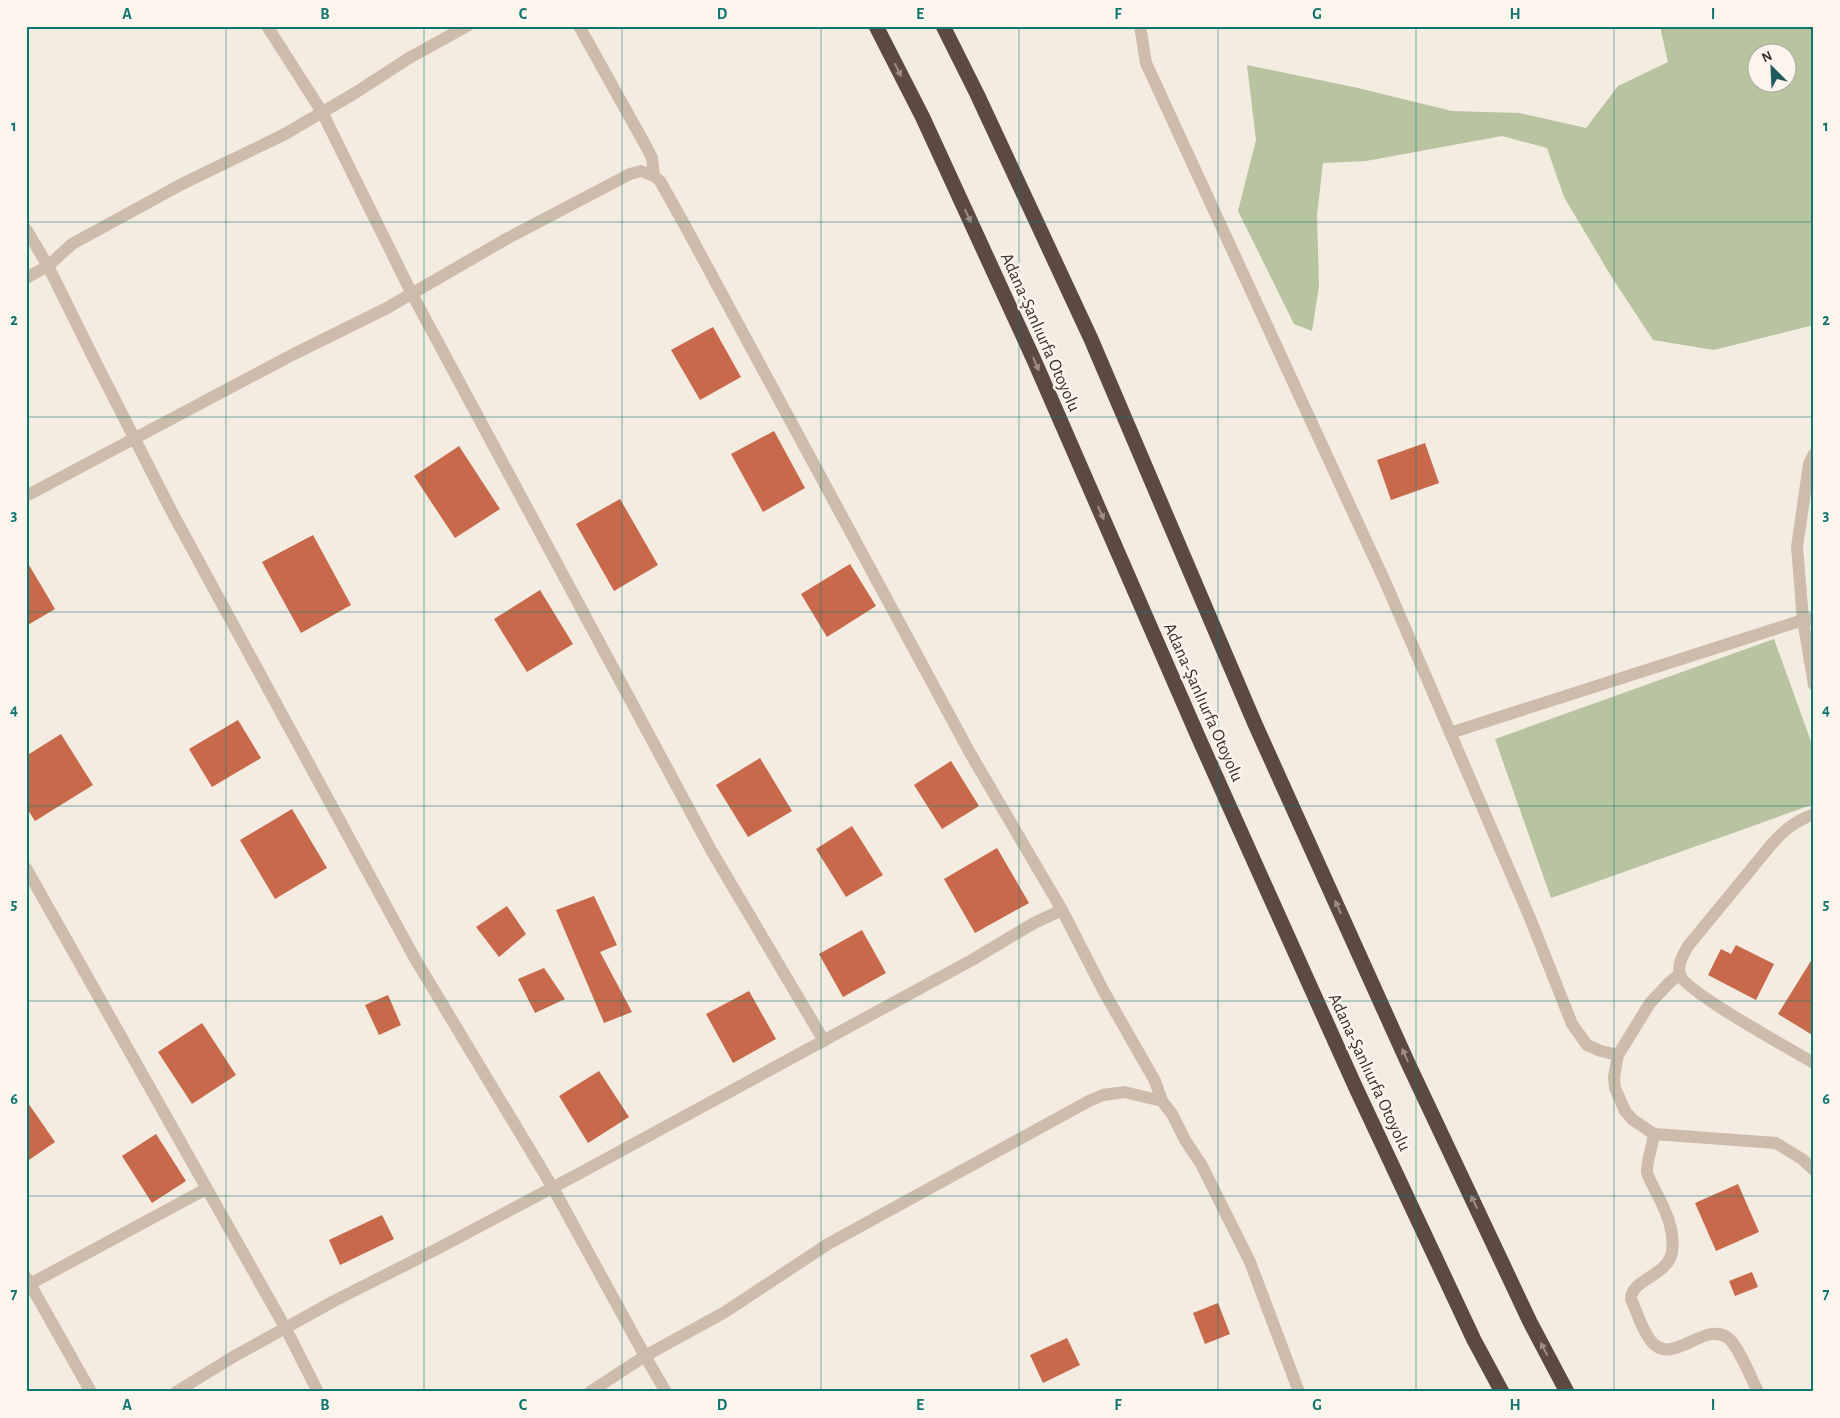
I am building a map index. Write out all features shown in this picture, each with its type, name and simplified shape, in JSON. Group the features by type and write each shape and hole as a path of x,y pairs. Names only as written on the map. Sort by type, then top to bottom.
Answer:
{"highway":[{"name":"Adana-Şanlıurfa Otoyolu","path":"876,26 923,118 1034,360 1200,741 1355,1086 1474,1340 1502,1392"},
{"path":"943,26 977,94 1091,339 1255,724 1407,1061 1530,1322 1567,1392"}],"street":[{"path":"267,26 322,112 412,294 711,850 824,1041"},
{"path":"26,278 48,266 72,244 182,184 285,134 409,58 467,26"},
{"path":"579,26 647,148 652,158 654,176"},
{"path":"1140,26 1146,63 1387,586 1530,918 1572,1024 1587,1045 1618,1055"},
{"path":"26,496 135,440 292,355 412,294 508,238 630,174 641,171 654,176 660,181 683,222 970,753 1062,910 1103,990 1155,1081 1162,1101 1201,1164 1250,1262 1299,1392"},
{"path":"26,229 48,266 183,532 414,957 553,1188 666,1392"},
{"path":"1814,454 1809,464 1797,547 1808,619 1814,685"},
{"path":"1450,733 1808,619"},
{"path":"1814,814 1794,822 1771,844 1688,946 1680,962 1680,974 1686,983 1712,1002 1814,1063"},
{"path":"26,868 286,1329 318,1392"},
{"path":"176,1392 233,1357 334,1301 553,1188 972,960 1034,923 1062,910"},
{"path":"1680,974 1650,1003 1618,1055 1614,1077 1619,1100 1625,1110 1633,1120 1654,1134 1776,1143 1802,1159 1814,1170"},
{"path":"590,1392 645,1356 724,1312 828,1244 1088,1102 1104,1095 1124,1092 1162,1101"},
{"path":"1654,1134 1647,1172 1669,1220 1672,1253 1660,1272 1636,1288 1631,1294 1632,1300 1650,1341 1661,1349 1671,1350 1711,1334 1723,1335 1728,1338 1758,1392"},
{"path":"91,1392 28,1280 206,1189"}],"green space":[{"path":"1660,26 1814,26 1814,325 1714,350 1653,340 1611,276 1564,197 1547,148 1502,136 1366,161 1323,163 1317,215 1319,286 1312,331 1294,324 1238,211 1256,140 1247,65 1358,88 1452,111 1519,113 1586,128 1618,86 1668,62"},
{"path":"1774,639 1814,750 1814,804 1551,898 1495,739"}],"building":[{"path":"713,327 741,377 700,400 671,350"},
{"path":"774,431 805,488 763,512 731,454"},
{"path":"1425,443 1439,483 1391,500 1377,460"},
{"path":"459,446 500,509 455,538 414,476"},
{"path":"620,499 658,565 614,591 576,524"},
{"path":"313,535 351,605 301,633 262,562"},
{"path":"26,560 55,609 26,626"},
{"path":"850,564 876,606 827,637 801,594"},
{"path":"540,590 573,644 527,672 494,619"},
{"path":"238,720 261,758 212,787 189,749"},
{"path":"61,734 93,785 35,821 26,807 26,756"},
{"path":"760,758 792,811 748,837 716,785"},
{"path":"951,761 979,806 942,829 914,785"},
{"path":"292,809 327,868 275,899 240,840"},
{"path":"852,826 883,875 846,897 816,849"},
{"path":"997,848 1029,903 975,933 944,879"},
{"path":"594,896 617,945 600,952 632,1012 604,1023 556,910"},
{"path":"507,906 526,934 499,957 476,927"},
{"path":"862,930 886,973 843,997 819,954"},
{"path":"1736,945 1774,964 1756,1000 1708,975 1721,949 1731,954"},
{"path":"1814,956 1814,1036 1778,1014"},
{"path":"544,968 565,999 535,1013 518,979"},
{"path":"749,991 776,1039 733,1063 706,1014"},
{"path":"388,995 401,1025 379,1035 365,1005"},
{"path":"202,1023 236,1075 192,1104 158,1052"},
{"path":"599,1071 629,1117 588,1143 559,1096"},
{"path":"26,1100 55,1142 26,1162"},
{"path":"156,1134 186,1181 152,1203 122,1156"},
{"path":"1738,1184 1759,1232 1716,1251 1695,1203"},
{"path":"382,1215 394,1239 340,1265 329,1240"},
{"path":"1752,1272 1758,1287 1735,1296 1729,1281"},
{"path":"1218,1303 1230,1334 1205,1344 1193,1313"},
{"path":"1067,1338 1080,1365 1043,1383 1030,1355"}]}
